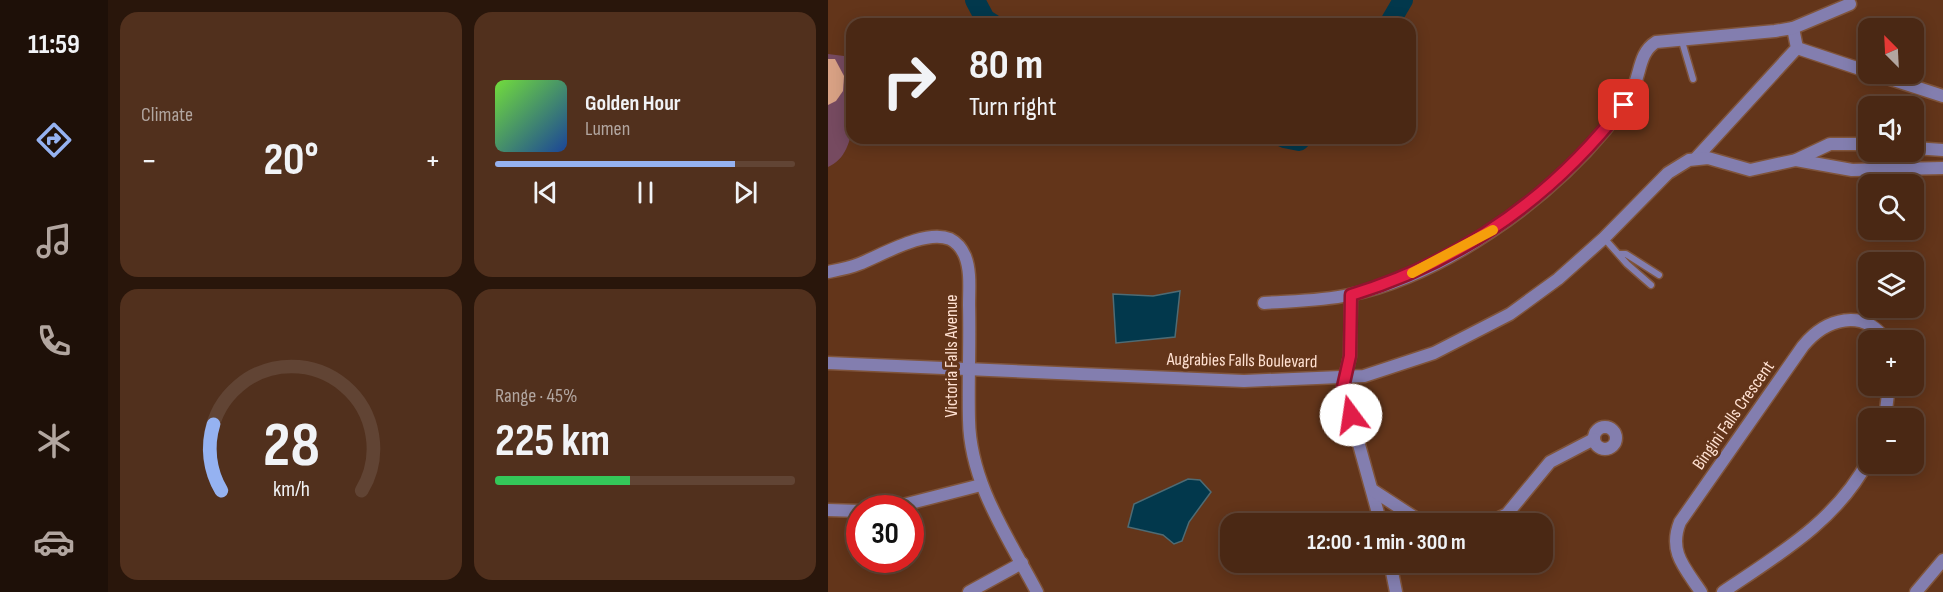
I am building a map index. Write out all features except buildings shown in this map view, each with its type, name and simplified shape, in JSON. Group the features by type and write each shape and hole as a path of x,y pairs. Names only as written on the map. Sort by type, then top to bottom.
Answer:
{"street":[{"path":"1264,303 1351,295 1429,266 1484,236 1534,200 1586,150 1624,105 1632,91 1644,52 1649,46 1664,39 1754,35 1793,28 1850,4"},
{"path":"1793,28 1797,48 1858,68"},
{"name":"Augrabies Falls Boulevard","path":"828,363 970,367 1244,381 1344,379 1406,363 1487,327 1558,279 1604,238 1668,173 1697,157 1797,48"},
{"path":"1906,84 1943,96"},
{"path":"1697,157 1750,170 1796,160 1830,144 1858,144"},
{"path":"1924,149 1943,150"},
{"path":"1796,160 1841,169 1943,168"},
{"path":"1882,162 1882,169"},
{"name":"Victoria Falls Avenue","path":"828,272 858,264 921,239 943,237 953,240 964,256 968,267 969,421 973,454 981,485 1037,592"},
{"path":"1351,295 1350,356 1344,379 1345,396 1379,513"},
{"name":"Bingini Falls Crescent","path":"1701,592 1676,551 1674,541 1680,522 1803,346 1826,325 1838,320 1868,323 1879,330"},
{"path":"1374,491 1420,521 1491,522 1507,514 1550,462 1594,440"},
{"path":"1723,592 1774,558 1828,515 1851,489 1860,474"},
{"path":"924,500 981,485"},
{"path":"828,510 846,511"},
{"path":"1916,592 1943,560"},
{"path":"969,592 1022,563"},
{"path":"1392,573 1396,592"}],"lane":[{"path":"1681,38 1693,79"},
{"path":"1604,238 1627,264 1651,285"},
{"path":"1620,254 1626,254 1659,275"}],"shaded area":[{"path":"828,54 846,56 846,144 848,144 839,160 828,167"}],"water":[{"path":"1180,291 1175,337 1116,343 1113,294 1153,296"},
{"path":"1188,479 1200,480 1211,492 1189,522 1182,541 1174,544 1163,535 1128,527 1134,504"}],"waterway":[{"path":"975,0 984,18"},
{"path":"1392,18 1403,0"}],"slow traffic":[{"path":"1412,273 1454,253 1493,230"}],"route":[{"path":"1351,415 1343,387 1350,356 1351,295 1429,266 1484,236 1507,220 1555,182 1605,130 1624,105"}]}
